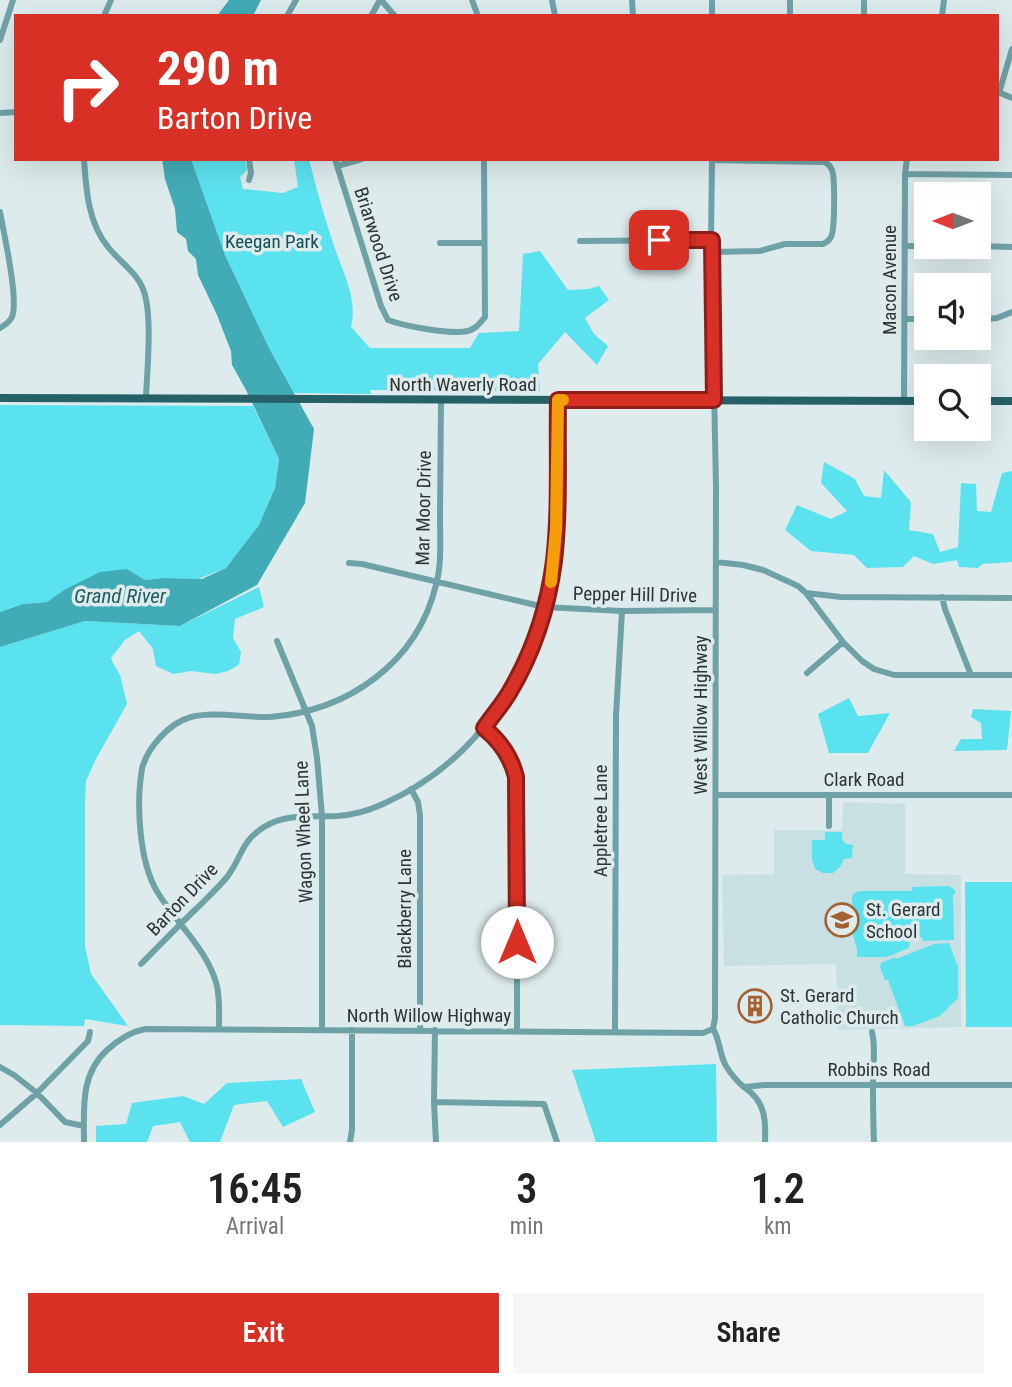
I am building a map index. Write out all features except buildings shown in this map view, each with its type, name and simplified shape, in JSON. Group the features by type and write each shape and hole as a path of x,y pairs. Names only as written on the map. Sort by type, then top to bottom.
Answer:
{"main road":[{"name":"North Waverly Road","path":"0,398 914,401"},
{"path":"991,401 1012,401"}],"street":[{"path":"0,40 13,0"},
{"path":"381,0 394,14"},
{"path":"999,90 1012,49"},
{"path":"84,161 89,204 102,239 137,278 144,290 148,324 146,398"},
{"path":"249,161 250,180"},
{"path":"440,243 484,243 484,161"},
{"name":"West Willow Highway","path":"712,161 716,562 713,1028"},
{"path":"712,252 760,251 785,244 823,244 831,239 834,226 834,178 829,165 817,161"},
{"name":"Macon Avenue","path":"904,401 907,161"},
{"name":"Briarwood Drive","path":"336,162 380,306 388,320 415,327 461,332 471,331 478,326 485,317 484,243"},
{"path":"905,174 1012,175"},
{"path":"0,212 14,297 13,315 10,321 0,328"},
{"path":"580,241 712,240"},
{"path":"906,246 914,246"},
{"path":"991,246 1012,247"},
{"path":"991,319 1012,312"},
{"path":"905,319 914,319"},
{"name":"Mar Moor Drive","path":"219,1028 219,1001 208,964 149,876 141,836 143,766 148,754 177,723 192,717 210,715 262,717 306,711 331,704 357,691 387,669 402,653 418,629 437,583 440,548 441,400"},
{"name":"Barton Drive","path":"141,964 227,878 243,848 265,826 287,817 339,816 384,804 429,778 484,728 508,695 526,661 550,588 556,545 558,400"},
{"path":"716,562 763,570 798,586 843,642 874,669 909,675 1012,676"},
{"name":"Pepper Hill Drive","path":"349,563 544,607 622,611 716,610"},
{"path":"806,593 829,597 1012,598"},
{"path":"822,614 829,597"},
{"path":"942,597 971,675"},
{"name":"Appletree Lane","path":"615,1032 616,716 622,611"},
{"name":"Wagon Wheel Lane","path":"277,641 312,726 317,758 322,816 322,1029"},
{"path":"807,673 843,642"},
{"path":"484,728 502,746 516,777 517,1031"},
{"name":"Blackberry Lane","path":"411,789 420,807 420,1030"},
{"name":"Clark Road","path":"716,795 1012,795"},
{"path":"829,795 829,826"},
{"path":"713,1028 724,1062 733,1076 755,1097 764,1114 765,1142"},
{"name":"North Willow Highway","path":"84,1126 86,1086 93,1066 120,1039 145,1029 703,1033 713,1028"},
{"path":"349,1142 352,1130 352,1030"},
{"path":"435,1030 436,1142"},
{"path":"0,1125 37,1093 88,1041 90,1032"},
{"path":"872,1032 874,1142"},
{"path":"0,1067 37,1093 65,1122 84,1126 84,1142"},
{"name":"Robbins Road","path":"745,1087 1012,1085"},
{"path":"434,1102 544,1104 557,1142"}],"shaded area":[{"name":"St. Gerard School","path":"843,802 905,804 905,874 961,875 961,1027 838,1030 836,964 724,966 722,875 774,874 774,830 842,830"}],"green space":[{"name":"Keegan Park","path":"192,161 245,161 247,170 240,177 243,189 283,193 298,187 294,161 310,161 326,222 351,295 351,327 370,348 470,348 479,333 519,331 523,254 540,251 568,290 599,286 609,300 585,318 594,334 608,346 597,365 565,332 538,364 540,391 370,390 371,394 294,393 269,348 225,255"},
{"path":"0,405 253,406 279,459 275,488 259,525 226,568 198,579 145,580 127,569 64,590 47,602 23,604 0,612"},
{"path":"824,462 855,479 864,496 881,498 884,470 911,502 909,530 933,534 940,552 958,547 961,483 976,484 977,511 991,512 1002,473 1012,471 1012,562 982,564 978,568 959,567 957,560 933,564 914,556 903,567 867,568 854,555 811,551 785,530 797,505 831,519 847,511 821,483"},
{"path":"259,587 264,607 235,619 233,638 241,652 239,665 228,671 215,674 191,671 173,674 156,666 153,649 139,631 125,640 111,658 120,675 127,704 86,781 85,946 91,974 128,1026 85,1019 84,1026 0,1025 0,647 85,621 180,626"},
{"path":"849,698 858,716 890,713 868,753 829,753 818,714"},
{"path":"973,709 1011,711 1007,750 954,751 961,739 982,739 981,723 971,717"},
{"path":"825,832 842,832 842,840 853,845 852,858 844,859 833,873 823,873 815,869 812,859 812,840 825,840"},
{"path":"965,882 1012,882 1012,1027 966,1027"},
{"path":"949,886 955,890 954,940 924,941 912,927 909,948 887,957 857,957 852,932 852,896 856,892 912,891 912,887"},
{"path":"949,943 958,967 958,998 940,1016 913,1026 905,1026 888,980 885,980 880,967 881,963 934,944"},
{"path":"716,1064 717,1142 596,1142 572,1070"},
{"path":"301,1079 315,1112 283,1127 267,1101 234,1105 220,1142 190,1142 180,1122 153,1126 147,1142 96,1142 96,1126 126,1124 132,1103 183,1096 204,1104 227,1083"}],"water":[{"path":"229,0 261,0 254,14 218,14"},
{"name":"Grand River","path":"162,161 192,161 225,255 269,348 314,429 305,503 257,585 180,626 85,621 0,647 0,612 23,604 47,602 100,572 127,569 145,580 202,579 226,568 259,525 275,488 279,459 232,365 231,351 198,275 196,259 188,251 186,239 177,232 175,209"}],"slow traffic":[{"path":"551,582 556,545 558,400 563,400"}],"place":[{"name":"St. Gerard School","path":"842,920"},
{"name":"St. Gerard Catholic Church","path":"755,1006"}],"route":[{"path":"517,942 516,777 509,755 484,728 508,695 526,661 550,588 556,545 558,400 714,400 712,240 659,240"}]}
